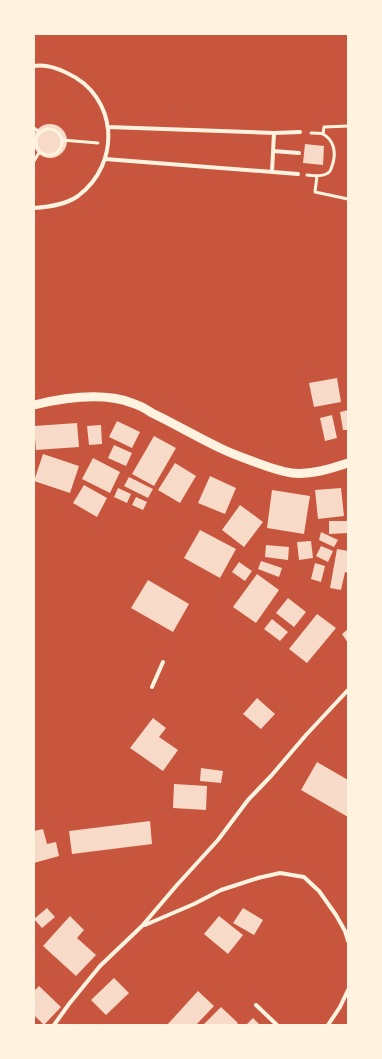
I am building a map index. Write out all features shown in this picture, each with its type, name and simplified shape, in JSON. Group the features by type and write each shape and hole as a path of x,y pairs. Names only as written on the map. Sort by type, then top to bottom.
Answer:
{"street":[{"path":"34,405 70,398 112,398 131,402 222,449 272,469 293,473 309,472 348,463"}],"lane":[{"path":"34,66 39,65 59,69 78,78 92,91 103,108 108,127 106,159 94,180 77,196 55,206 34,208"},
{"path":"108,127 274,133 300,132"},
{"path":"272,172 274,133"},
{"path":"273,151 299,153"},
{"path":"106,159 298,174"},
{"path":"152,687 163,662"},
{"path":"54,1025 100,966 142,926 177,884 218,840 248,800 348,690"},
{"path":"142,926 194,904 221,890 280,873 304,877 319,891 336,915 348,941"},
{"path":"328,1025 348,990"},
{"path":"256,1005 277,1025"}],"path":[{"path":"348,126 324,127 322,134 332,142 335,156 330,170 317,176 315,192 348,199"},
{"path":"34,128 40,133"},
{"path":"51,129 60,135 62,147 58,152 46,154 40,151 37,142 40,133 51,129"},
{"path":"62,140 108,144"},
{"path":"34,161 40,151"}],"building":[{"path":"50,124 57,125 62,129 66,134 66,148 62,153 57,157 50,158 43,157 38,153 34,148 33,141 34,134 38,129 43,125"},
{"path":"305,144 324,146 323,165 303,163"},
{"path":"337,378 341,402 314,407 309,383"},
{"path":"348,410 348,430 343,430 340,412"},
{"path":"332,415 337,438 325,441 320,418"},
{"path":"117,421 140,432 132,448 109,437"},
{"path":"77,423 79,447 36,450 34,426"},
{"path":"101,425 102,444 89,445 87,426"},
{"path":"154,436 176,448 154,486 132,474"},
{"path":"114,445 132,453 126,466 108,458"},
{"path":"43,454 79,466 70,493 34,481"},
{"path":"93,458 120,472 110,493 82,479"},
{"path":"175,463 196,476 180,503 158,490"},
{"path":"210,476 236,488 225,514 198,503"},
{"path":"129,477 153,489 148,498 124,486"},
{"path":"84,485 107,498 97,517 73,503"},
{"path":"118,488 131,494 127,503 114,497"},
{"path":"341,488 344,516 318,519 315,490"},
{"path":"272,490 310,496 304,534 267,528"},
{"path":"136,497 147,502 143,510 132,505"},
{"path":"240,505 263,522 244,547 222,530"},
{"path":"329,521 348,521 348,533 329,534"},
{"path":"200,530 236,549 220,578 184,558"},
{"path":"321,532 338,540 334,547 319,540"},
{"path":"311,541 313,558 299,560 297,542"},
{"path":"266,545 289,547 288,560 265,557"},
{"path":"321,546 333,551 328,562 316,556"},
{"path":"337,549 348,551 348,573 345,572 341,590 330,588"},
{"path":"261,561 282,568 279,577 258,569"},
{"path":"239,562 252,571 245,581 232,572"},
{"path":"315,563 325,566 321,582 311,579"},
{"path":"257,574 279,590 256,623 233,607"},
{"path":"148,580 189,604 173,632 131,608"},
{"path":"288,598 306,612 294,627 276,613"},
{"path":"317,614 336,628 307,663 289,649"},
{"path":"272,619 288,632 280,641 264,629"},
{"path":"348,629 348,643 342,634"},
{"path":"257,698 275,714 261,729 243,714"},
{"path":"153,718 166,728 159,737 178,750 163,771 130,748"},
{"path":"317,762 348,780 348,817 301,790"},
{"path":"201,768 223,771 221,783 200,781"},
{"path":"174,784 207,786 206,810 173,808"},
{"path":"150,821 152,844 72,854 69,831"},
{"path":"43,829 47,844 56,842 59,856 34,863 34,831"},
{"path":"47,908 55,917 42,928 34,919"},
{"path":"243,908 263,920 254,935 233,923"},
{"path":"70,916 84,930 77,938 96,955 76,976 43,946"},
{"path":"219,916 243,935 228,954 204,934"},
{"path":"114,978 129,993 106,1015 91,1000"},
{"path":"39,986 61,1007 44,1025 34,1015 34,991"},
{"path":"198,991 214,1006 196,1025 167,1025"},
{"path":"221,1007 238,1023 236,1025 203,1025"},
{"path":"253,1018 260,1025 246,1025"}]}
